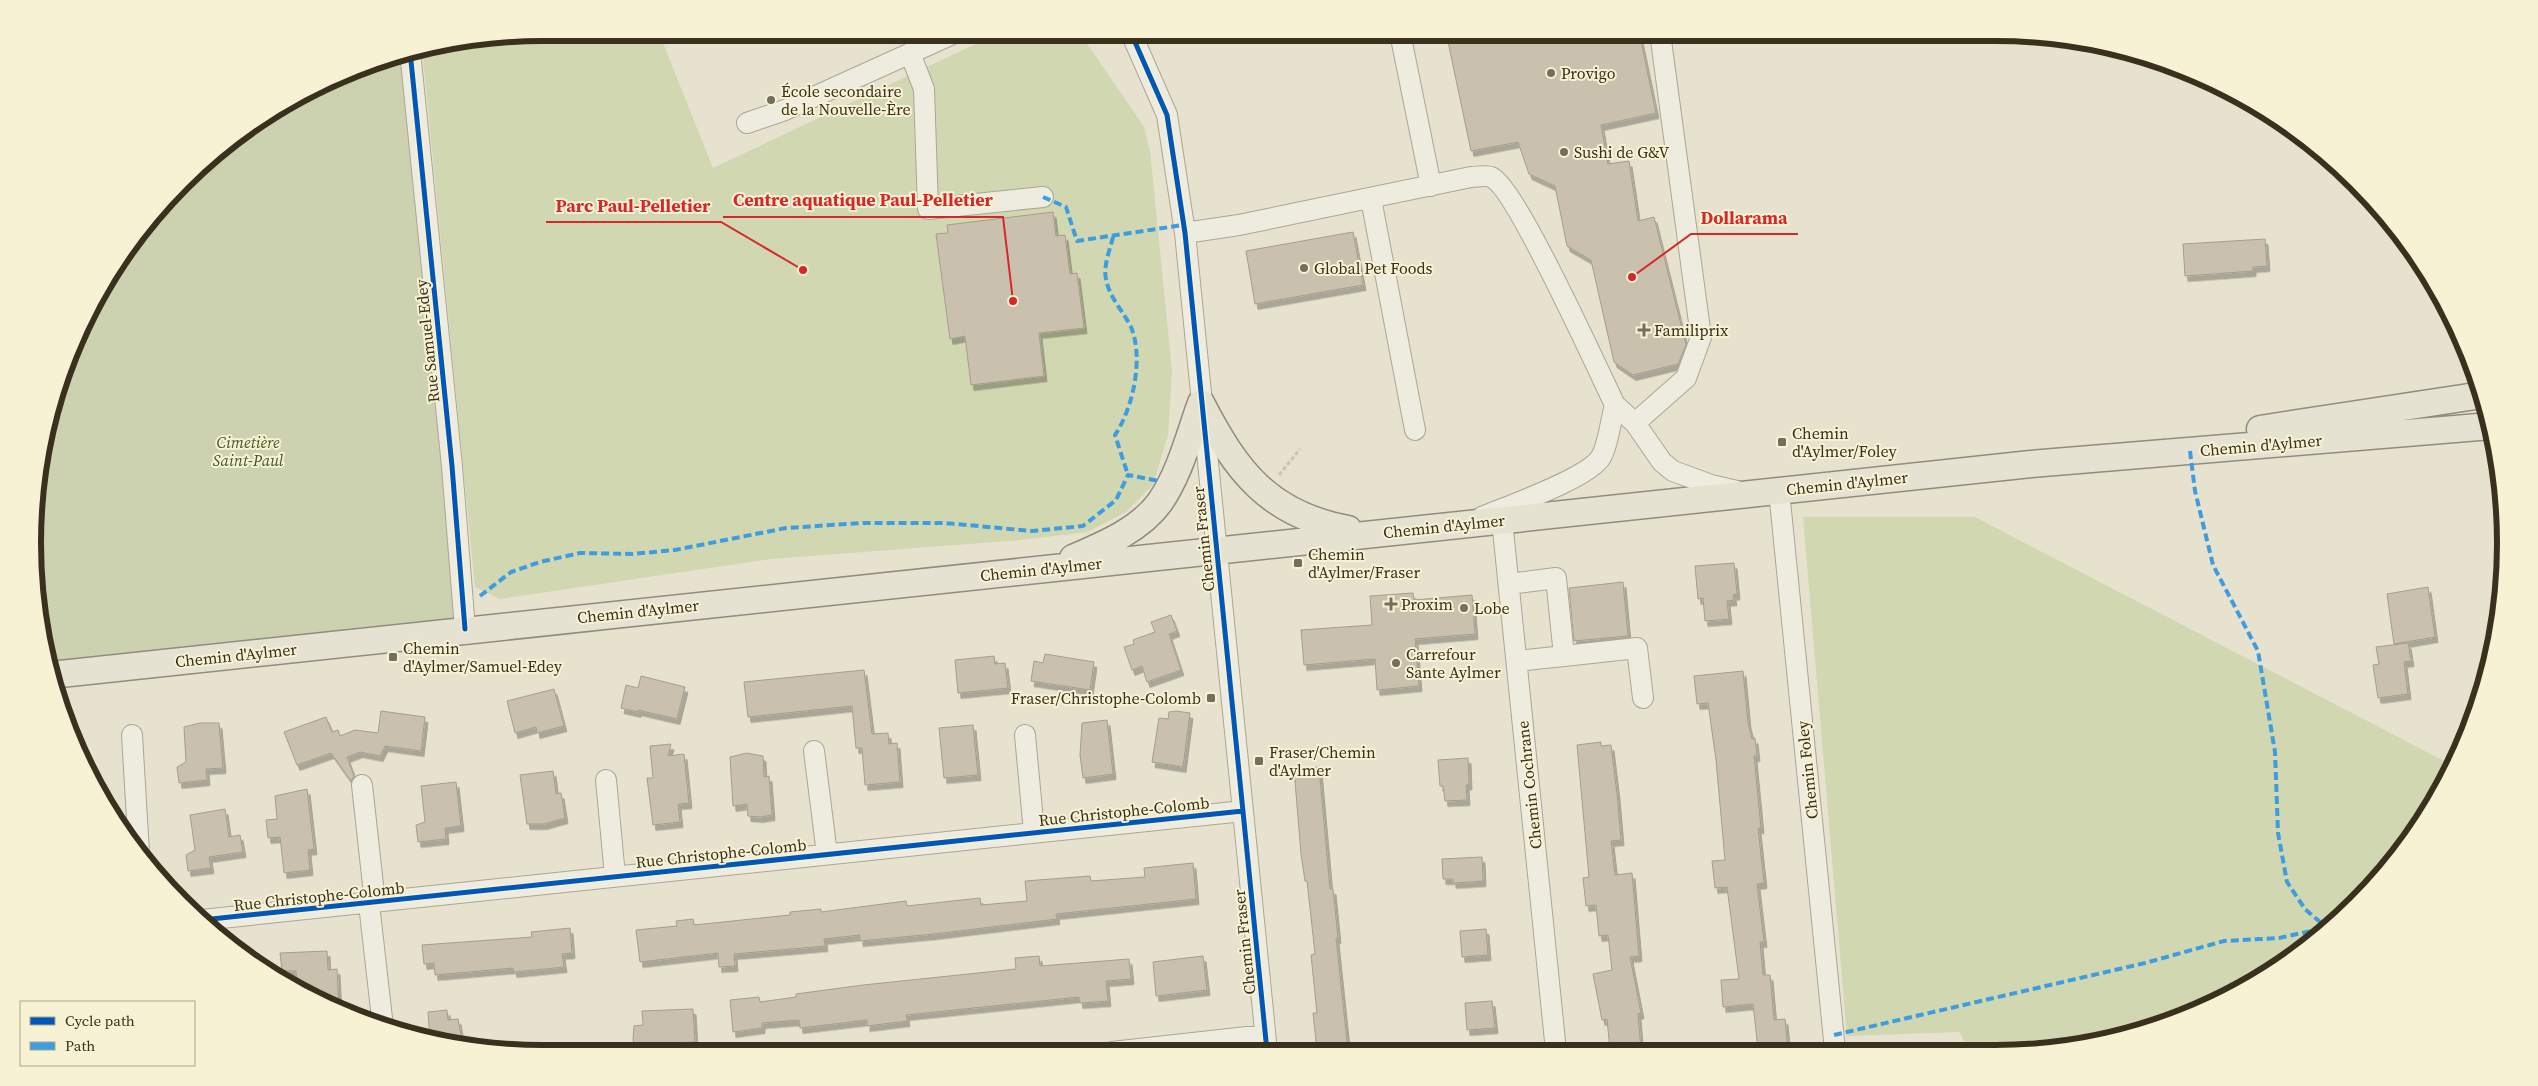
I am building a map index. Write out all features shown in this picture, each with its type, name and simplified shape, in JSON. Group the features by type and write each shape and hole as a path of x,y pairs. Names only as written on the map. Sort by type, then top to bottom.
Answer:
{"main road":[{"name":"Chemin d'Aylmer","path":"2032,464 2475,396"},
{"path":"1201,403 1232,458 1264,494 1303,517 1326,525 1371,534"},
{"path":"1047,569 1099,547 1145,518 1159,504 1179,464 1201,403"},
{"name":"Chemin d'Aylmer","path":"58,674 465,629 2032,464 2483,427"}],"street":[{"path":"747,123 785,110 936,41"},
{"name":"Chemin Fraser","path":"1136,41 1167,115 1185,233 1266,1043"},
{"path":"1402,41 1431,186"},
{"path":"1635,423 1686,378 1701,337 1661,41"},
{"path":"910,54 924,89 928,209 1044,196"},
{"name":"Rue Samuel-Edey","path":"411,59 451,456 465,629"},
{"path":"1185,233 1239,225 1471,177 1490,177 1500,185 1527,226 1615,405 1635,423 1662,462 1674,471 1711,485 1748,494"},
{"path":"1371,199 1415,430"},
{"path":"1468,523 1572,479 1594,465 1601,458 1605,448 1615,405"},
{"name":"Chemin Foley","path":"1779,491 1834,1045"},
{"name":"Chemin Cochrane","path":"1502,520 1555,1045"},
{"path":"1509,584 1556,578 1564,656"},
{"path":"1516,661 1637,648 1642,698"},
{"path":"131,829 132,735"},
{"path":"1025,735 1034,832"},
{"path":"814,751 827,854"},
{"path":"606,780 615,876"},
{"path":"362,785 381,1018"},
{"name":"Rue Christophe-Colomb","path":"211,919 1243,811"},
{"path":"1232,1045 1266,1043"}],"path":[{"path":"1275,480 1300,449"}],"green space":[{"path":"662,41 713,168 982,41 1085,41 1144,127 1150,150 1172,371 1168,435 1153,485 1126,512 1088,532 1021,540 771,559 500,599 475,587 423,56 510,42"},
{"name":"Cimetière Saint-Paul","path":"411,59 465,629 58,674 51,641 42,576 48,474 71,378 110,289 137,248 166,212 188,188 238,145 292,108 321,93 351,79"},
{"path":"1803,517 1975,517 2446,762 2430,794 2412,822 2372,874 2350,898 2326,920 2274,960 2246,978 2187,1007 2125,1028 2093,1035 2028,1044 1965,1045 1960,1032 1847,1036"}],"building":[{"path":"1448,41 1641,41 1656,113 1601,125 1608,164 1629,161 1638,221 1654,217 1686,345 1678,364 1633,375 1614,362 1591,260 1567,246 1555,186 1529,174 1518,142 1471,151"},
{"path":"1053,212 1056,236 1065,235 1070,274 1077,273 1084,328 1039,333 1044,376 971,385 965,336 950,339 936,234 948,233 947,225"},
{"name":"Global Pet Foods","path":"1353,232 1363,285 1255,304 1246,251"},
{"path":"2265,239 2267,266 2253,267 2253,271 2185,276 2183,244"},
{"path":"1734,563 1737,594 1733,595 1734,600 1727,601 1729,619 1705,621 1703,598 1698,599 1695,566"},
{"path":"1623,582 1628,636 1574,641 1569,588"},
{"path":"2428,587 2435,637 2394,644 2387,594"},
{"name":"Carrefour Sante Aylmer","path":"1413,593 1414,600 1472,595 1475,634 1415,639 1419,686 1377,690 1375,659 1304,665 1301,630 1372,625 1370,596"},
{"path":"1171,615 1177,631 1169,634 1181,670 1147,682 1142,666 1132,670 1124,647 1134,644 1133,640 1155,632 1151,622"},
{"path":"2408,643 2411,661 2404,662 2408,694 2378,698 2373,665 2379,664 2376,647"},
{"path":"1045,654 1094,662 1090,690 1031,681 1034,661 1043,663"},
{"path":"994,656 995,664 1005,663 1008,688 958,693 955,660"},
{"path":"864,670 872,734 888,733 889,744 897,743 900,782 865,785 862,748 856,748 852,706 748,717 744,682"},
{"path":"1743,671 1748,723 1752,739 1755,738 1757,756 1754,756 1761,828 1758,828 1764,883 1757,884 1764,942 1760,942 1763,975 1770,975 1774,1020 1785,1019 1788,1045 1758,1045 1753,1004 1723,1007 1721,980 1739,979 1727,887 1715,888 1712,861 1725,860 1716,760 1708,703 1697,704 1694,676"},
{"path":"641,676 685,687 677,719 621,708 626,685 638,688"},
{"path":"554,689 564,726 537,733 536,727 515,733 507,701"},
{"path":"381,711 425,717 421,751 385,746 380,756 360,752 347,757 354,776 351,781 331,753 297,765 284,732 326,717 332,732 338,730 340,736 355,730 378,733"},
{"path":"1169,712 1190,713 1183,767 1152,762 1159,718 1168,719"},
{"path":"1107,720 1113,774 1083,778 1080,755 1082,723"},
{"path":"200,723 219,723 223,768 206,769 207,780 179,783 177,767 186,762 184,727"},
{"path":"973,725 978,775 944,778 939,728"},
{"path":"1601,742 1601,746 1611,745 1621,840 1611,841 1615,875 1632,873 1639,956 1630,957 1641,1013 1638,1014 1641,1045 1610,1045 1607,1019 1602,1020 1593,974 1612,970 1608,935 1599,936 1596,905 1586,906 1583,878 1589,877 1577,745"},
{"path":"671,744 668,756 684,754 689,803 678,804 680,822 653,825 647,778 653,778 650,746"},
{"path":"747,753 763,756 764,777 769,776 772,815 748,816 747,804 733,806 730,757"},
{"path":"1468,758 1469,784 1466,785 1467,800 1445,801 1443,786 1440,786 1438,760"},
{"path":"1319,767 1330,889 1333,889 1338,938 1336,938 1347,1045 1316,1045 1313,1013 1317,1013 1311,955 1315,954 1307,881 1305,881 1301,854 1294,769"},
{"path":"553,771 556,794 561,793 565,818 544,824 527,824 520,775"},
{"path":"456,782 461,826 445,828 446,839 418,842 416,825 425,822 421,786"},
{"path":"307,789 314,849 308,850 310,870 284,873 280,837 268,838 266,820 277,819 275,796"},
{"path":"225,809 229,837 240,835 243,852 209,857 211,868 188,871 186,855 195,850 190,815"},
{"path":"1482,857 1483,881 1453,883 1453,879 1443,879 1442,859"},
{"path":"1193,863 1196,899 1056,914 1057,919 934,934 860,941 860,935 824,939 825,946 734,954 735,966 719,967 718,953 640,962 636,930 677,926 676,921 693,919 694,925 790,915 790,912 821,909 821,912 906,901 907,906 980,898 981,905 1027,901 1025,881 1090,876 1091,881 1145,877 1144,868"},
{"path":"570,928 572,953 562,954 564,967 514,972 513,968 435,975 434,963 424,964 422,945 532,937 531,932"},
{"path":"1486,929 1488,955 1462,957 1460,931"},
{"path":"327,951 328,970 337,969 339,1001 297,980 296,971 282,971 280,953"},
{"path":"1039,956 1040,966 1129,959 1131,979 1106,981 1108,1001 1080,1003 1079,997 906,1015 907,1021 867,1026 867,1020 800,1028 799,1020 762,1023 762,1028 733,1032 730,1000 759,997 760,1002 796,997 796,994 863,985 1016,969 1015,958"},
{"path":"1203,956 1207,990 1156,996 1153,962"},
{"path":"1492,1001 1495,1028 1467,1030 1465,1003"},
{"path":"693,1009 695,1042 672,1043 672,1045 634,1045 634,1026 643,1025 642,1011"},
{"path":"447,1010 448,1020 458,1019 461,1037 429,1032 428,1012"}],"marked path":[{"path":"1043,197 1066,207 1077,241 1183,225"},
{"path":"1113,237 1106,263 1106,279 1113,298 1131,327 1137,353 1135,382 1131,397 1127,411 1115,435 1128,475"},
{"path":"2190,451 2195,491 2213,565 2258,651 2275,752 2278,833 2287,882 2305,909 2322,923"},
{"path":"480,596 511,572 540,562 580,553 633,554 675,550 786,528 863,523 945,523 1032,531 1083,526 1116,500 1128,475 1159,481"},
{"path":"1834,1035 2145,963 2224,941 2279,938 2313,931"}],"cycle path":[{"path":"1135,41 1167,115 1185,233 1266,1045"},
{"path":"411,59 452,466 465,629"},
{"path":"211,919 1243,811"}],"place":[{"name":"Provigo","path":"1551,73"},
{"name":"École secondaire de la Nouvelle-Ère","path":"771,100"},
{"name":"Sushi de G&V","path":"1564,152"},
{"name":"Global Pet Foods","path":"1304,268"},
{"name":"Parc Paul-Pelletier","path":"803,270"},
{"name":"Dollarama","path":"1632,277"},
{"name":"Centre aquatique Paul-Pelletier","path":"1013,301"},
{"name":"Familiprix","path":"1644,330"},
{"name":"Chemin d'Aylmer/Foley","path":"1782,442"},
{"name":"Chemin d'Aylmer/Fraser","path":"1298,563"},
{"name":"Proxim","path":"1391,604"},
{"name":"Lobe","path":"1464,608"},
{"name":"Chemin d'Aylmer/Samuel-Edey","path":"393,657"},
{"name":"Carrefour Sante Aylmer","path":"1396,663"},
{"name":"Fraser/Christophe-Colomb","path":"1211,698"},
{"name":"Fraser/Chemin d'Aylmer","path":"1259,761"}]}
